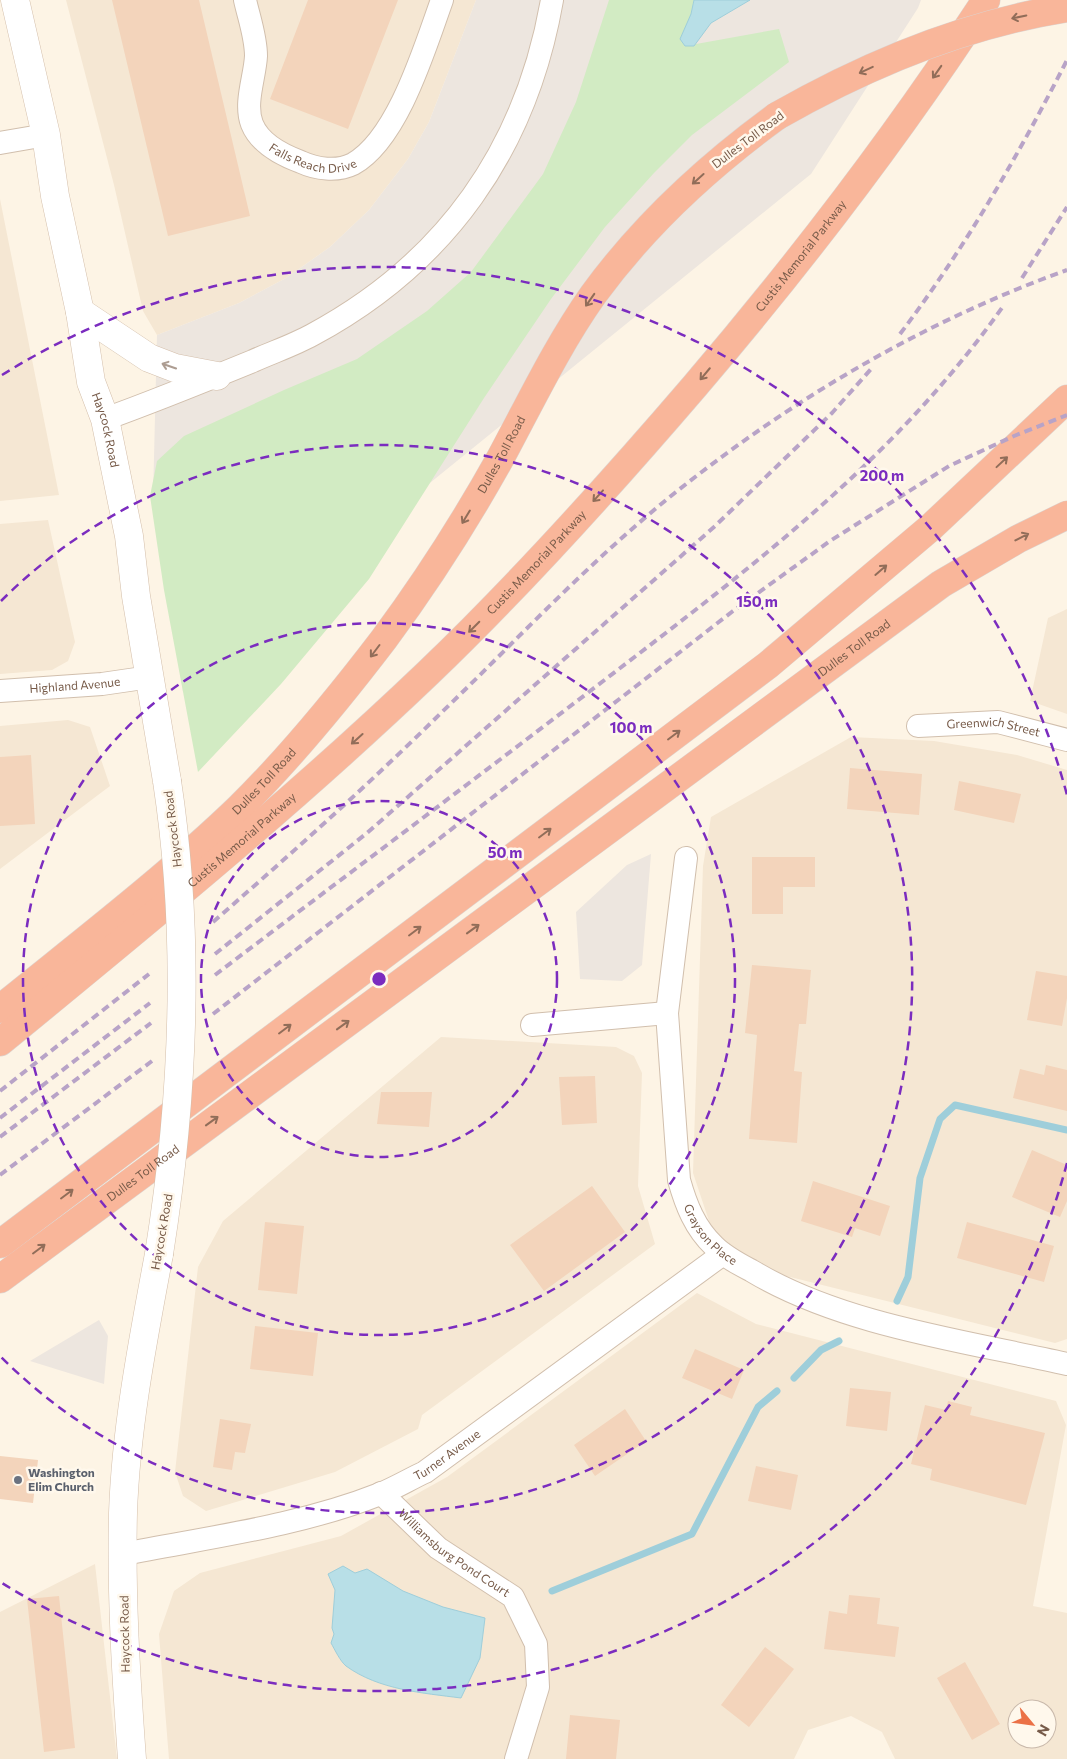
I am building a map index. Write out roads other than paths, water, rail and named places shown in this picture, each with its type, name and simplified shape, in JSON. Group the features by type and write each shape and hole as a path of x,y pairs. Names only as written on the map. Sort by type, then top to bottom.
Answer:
{"highway":[{"name":"Custis Memorial Parkway","path":"0,1042 207,872 314,779 430,671 561,537 625,467 793,268 895,132 981,6"},
{"name":"Dulles Toll Road","path":"0,1009 201,843 239,807 303,739 384,638 432,569 487,481 574,324 606,278 681,194 731,150 778,116 851,77 932,42 977,26 1067,8"},
{"path":"0,1244 768,664 930,528 1067,399"},
{"name":"Dulles Toll Road","path":"0,1279 941,584 1018,539 1067,515"}],"main road":[{"name":"Haycock Road","path":"15,0 46,135 55,196 80,312 91,382 105,419 129,536 136,596 167,781 180,886 183,1013 175,1140 159,1254 137,1372 123,1514 125,1674 132,1759"},
{"path":"80,312 148,358 175,368 217,376"}],"street":[{"name":"Falls Reach Drive","path":"245,0 256,54 249,106 251,122 258,135 283,155 303,164 337,168 351,165 364,156 391,122 414,75 442,0"},
{"path":"105,419 217,376 312,336 360,306 409,270 444,236 477,193 510,135 537,61 552,0"},
{"path":"0,143 46,135"},
{"name":"Highland Avenue","path":"0,691 102,684 150,677"},
{"name":"Greenwich Street","path":"918,726 998,722 1067,740"},
{"name":"Grayson Place","path":"686,858 667,1013 679,1180 684,1199 697,1225 722,1254 769,1282 802,1297 865,1318 1067,1364"},
{"path":"532,1024 667,1013"},
{"name":"Turner Avenue","path":"124,1554 268,1526 335,1510 381,1493 425,1472 722,1254"},
{"name":"Williamsburg Pond Court","path":"381,1493 438,1548 513,1597 536,1644 538,1687 516,1759"}],"water":[{"path":"694,0 750,0 711,23 694,46 685,46 680,39 691,14"},
{"path":"343,1566 355,1573 367,1569 403,1591 443,1607 485,1618 480,1658 461,1698 417,1692 387,1685 359,1674 344,1664 331,1643 334,1634 332,1628 335,1590 328,1574"}],"waterway":[{"path":"897,1301 908,1277 920,1178 940,1119 955,1105 1067,1130"},
{"path":"794,1378 821,1350 839,1341"},
{"path":"552,1591 692,1534 758,1407 777,1391"}],"railway":[{"path":"900,334 947,268 990,201 1067,60"},
{"path":"1022,278 1067,207"},
{"path":"213,922 386,766 556,599 615,544 676,492 767,425 862,365 963,313 1014,290 1067,270"},
{"path":"215,975 598,685 709,599 816,510 867,463 915,414 961,361 1004,305"},
{"path":"215,954 367,833 714,527 832,413 871,369"},
{"path":"213,1014 733,611 830,541 949,466 1014,436 1067,415"},
{"path":"0,1091 149,974"},
{"path":"0,1118 150,1003"},
{"path":"0,1137 151,1023"},
{"path":"0,1175 152,1061"}],"place":[{"name":"Washington Elim Church","path":"18,1480"}]}
